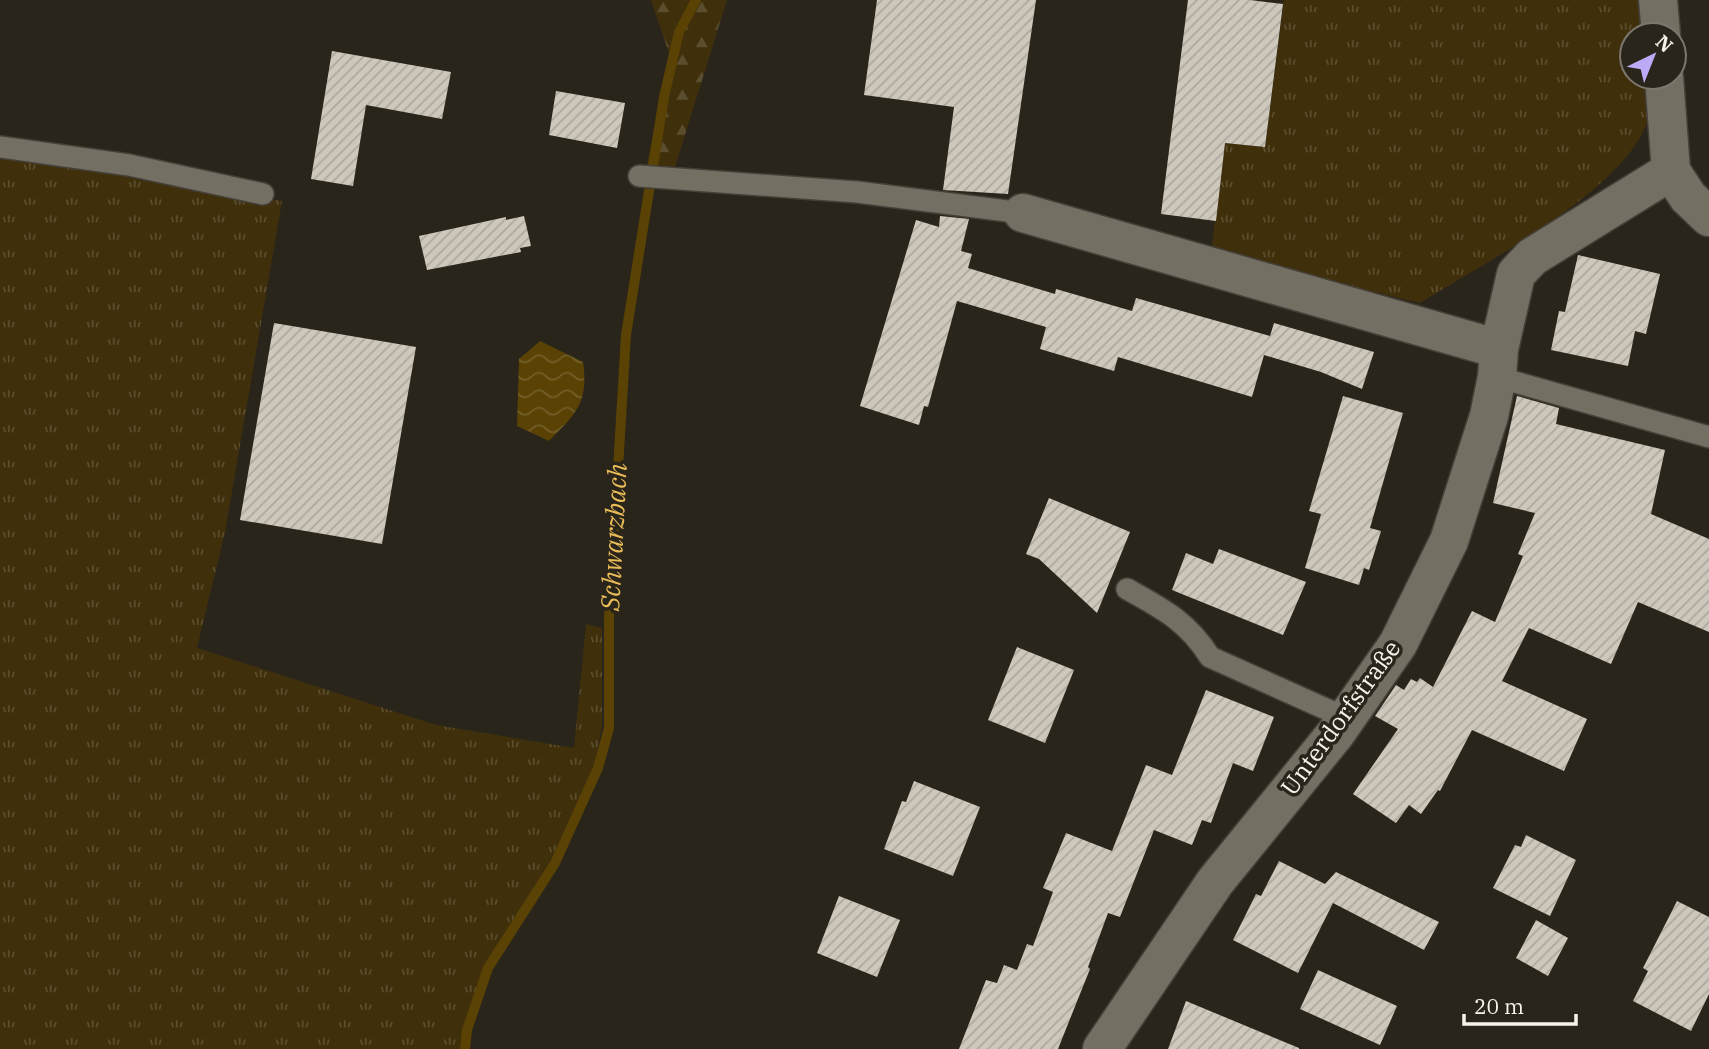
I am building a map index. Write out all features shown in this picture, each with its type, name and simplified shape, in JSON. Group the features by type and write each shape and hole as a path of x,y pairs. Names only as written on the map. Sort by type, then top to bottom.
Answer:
{"street":[{"path":"1658,0 1660,21"},
{"path":"1665,91 1671,171 1688,197 1709,217"},
{"name":"Unterdorfstraße","path":"1102,1049 1215,882 1346,718 1398,644 1449,541 1489,416 1516,274 1532,257 1671,171"},
{"path":"1023,213 1498,363"}],"lane":[{"path":"0,148 129,165 263,194"},
{"path":"639,177 857,192 1023,213"},
{"path":"1498,363 1709,438"},
{"path":"1127,589 1177,617 1198,637 1210,657 1346,718"}],"green space":[{"path":"651,0 727,0 674,170 647,164 670,56"},
{"path":"1284,0 1641,0 1642,21 1618,21 1618,91 1647,91 1648,120 1634,146 1612,173 1549,223 1420,303 1211,253 1225,143 1265,147"},
{"path":"0,155 282,201 225,532 197,648 436,725 574,748 586,624 602,628 602,726 595,764 550,861 486,963 465,1023 461,1049 0,1049"}],"water":[{"path":"540,341 583,362 582,397 567,423 549,441 517,426 519,359"}],"building":[{"path":"877,0 1036,0 1008,194 943,190 954,107 864,95"},
{"path":"1188,0 1250,0 1283,4 1265,147 1225,143 1216,221 1161,214"},
{"path":"332,51 451,72 442,119 366,105 353,186 311,179"},
{"path":"556,91 625,103 617,148 549,135"},
{"path":"524,216 531,246 520,248 521,252 427,270 419,236 506,217 506,220"},
{"path":"940,216 969,219 961,251 972,254 968,268 1055,294 1056,289 1132,311 1136,298 1270,336 1274,323 1374,352 1362,389 1321,372 1264,355 1252,397 1118,357 1114,371 1040,349 1046,327 957,301 928,407 924,406 919,425 860,406 916,220 939,227"},
{"path":"1578,255 1660,274 1646,334 1635,331 1628,366 1551,350 1559,311 1565,312"},
{"path":"274,323 416,347 382,544 240,520"},
{"path":"1343,396 1403,413 1370,528 1381,531 1369,570 1364,568 1359,585 1305,568 1321,514 1309,511"},
{"path":"1517,396 1559,408 1556,424 1665,450 1651,514 1709,539 1709,632 1638,602 1611,664 1529,628 1502,681 1587,719 1564,771 1472,730 1440,791 1438,790 1421,814 1409,805 1396,823 1353,794 1398,729 1375,716 1396,685 1404,690 1411,679 1417,682 1420,678 1433,687 1472,611 1495,622 1523,556 1518,554 1535,513 1493,503"},
{"path":"1049,498 1130,532 1097,613 1039,559 1026,554"},
{"path":"1219,549 1306,582 1283,635 1172,590 1186,553 1213,564"},
{"path":"1017,647 1074,670 1045,743 988,720"},
{"path":"1206,690 1274,717 1253,771 1233,763 1211,823 1202,820 1192,845 1154,830 1120,917 1108,913 1088,967 1090,969 1058,1049 959,1049 986,980 997,983 1004,965 1017,970 1027,944 1033,946 1053,892 1043,888 1066,833 1112,851 1146,765 1172,775"},
{"path":"914,781 980,807 953,876 884,849 902,801 906,802"},
{"path":"1526,835 1576,860 1550,916 1493,888 1515,845 1521,847"},
{"path":"1279,861 1325,884 1336,872 1439,922 1424,950 1333,903 1298,973 1233,940 1256,894 1261,896"},
{"path":"839,896 900,920 877,977 817,953"},
{"path":"1677,901 1709,917 1709,994 1691,1031 1633,1001 1648,971 1643,968"},
{"path":"1536,920 1568,938 1548,976 1516,958"},
{"path":"1318,970 1397,1006 1380,1045 1300,1009"},
{"path":"1186,1001 1299,1048 1299,1049 1168,1049"}],"waterway":[{"name":"Schwarzbach","path":"465,1049 467,1030 488,968 555,863 598,768 609,728 609,619 626,335 664,97 679,32 696,0"}]}
